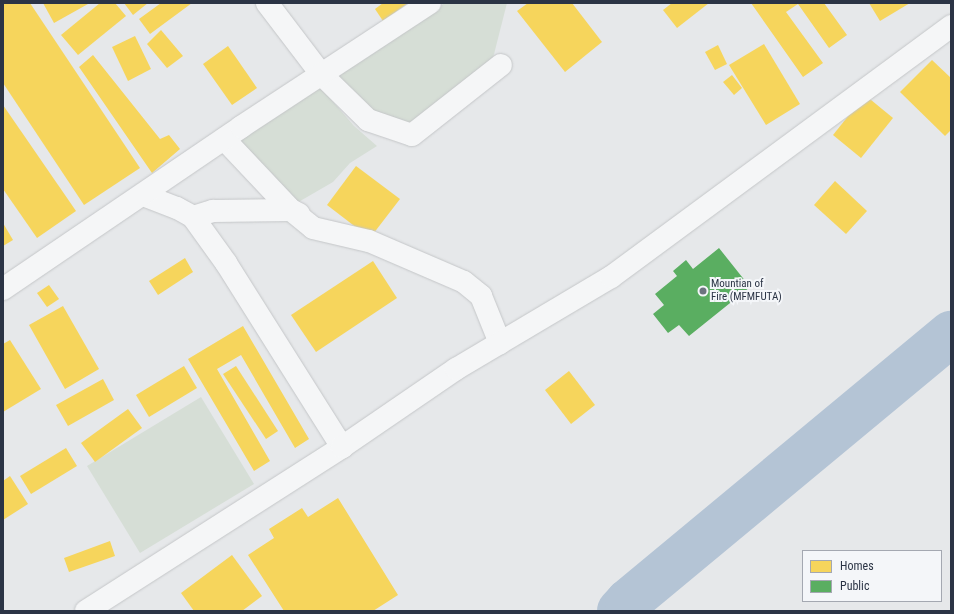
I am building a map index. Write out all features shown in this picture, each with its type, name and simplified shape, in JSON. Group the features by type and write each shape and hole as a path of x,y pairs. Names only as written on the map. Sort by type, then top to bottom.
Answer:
{"street":[{"path":"267,3 321,74 368,120 412,135 501,65"},
{"path":"3,289 321,74 430,3"},
{"path":"86,611 342,447 414,396 611,277 951,26"},
{"path":"224,139 291,210 313,228 369,241 464,282 481,296 500,343"},
{"path":"143,195 177,208 193,218 226,263 342,447"},
{"path":"193,218 213,211 291,210 355,237 313,228"}],"shaded area":[{"path":"445,3 507,3 492,62 408,131 371,115 330,77"},
{"path":"317,83 354,126 377,146 350,163 333,182 295,204 232,140"},
{"path":"201,397 254,484 140,553 87,466"}],"building: Homes":[{"path":"3,3 30,3 140,168 84,205 3,83"},
{"path":"43,3 87,3 88,4 54,23"},
{"path":"100,3 115,3 126,16 78,55 61,35"},
{"path":"124,3 148,3 133,15"},
{"path":"161,3 192,3 150,34 139,19"},
{"path":"383,3 408,3 383,21 375,9"},
{"path":"528,3 572,3 602,42 565,72 517,11"},
{"path":"672,3 709,3 677,28 663,10"},
{"path":"751,3 824,3 847,35 829,48 798,4 786,12 823,63 803,77"},
{"path":"869,3 910,3 880,21"},
{"path":"161,30 183,56 167,68 147,44"},
{"path":"135,36 151,69 128,81 112,47"},
{"path":"764,44 800,104 766,125 729,65"},
{"path":"718,45 727,64 715,70 705,52"},
{"path":"228,46 257,88 232,105 203,64"},
{"path":"93,55 160,139 169,135 180,149 152,173 79,67"},
{"path":"932,60 951,78 951,130 945,136 900,92"},
{"path":"732,75 742,88 734,95 723,82"},
{"path":"865,95 893,118 861,158 833,135"},
{"path":"3,105 76,211 37,238 3,189"},
{"path":"356,166 400,199 370,238 327,205"},
{"path":"835,181 867,211 846,234 814,205"},
{"path":"3,223 13,240 3,246"},
{"path":"185,258 193,272 158,295 149,281"},
{"path":"373,261 397,298 316,352 291,315"},
{"path":"49,285 59,299 47,307 37,293"},
{"path":"63,306 99,369 65,389 29,325"},
{"path":"243,326 309,439 295,448 241,355 217,369 270,461 254,471 188,359"},
{"path":"10,340 41,389 3,412 3,344"},
{"path":"184,366 197,388 149,417 136,395"},
{"path":"236,366 278,431 266,439 223,374"},
{"path":"569,371 595,405 571,424 545,390"},
{"path":"103,379 114,400 68,426 56,405"},
{"path":"128,409 142,428 95,462 81,443"},
{"path":"66,448 77,466 31,494 20,476"},
{"path":"10,476 28,504 3,520 3,481"},
{"path":"338,498 398,595 373,611 284,611 248,555 274,538 269,529 302,508 308,517"},
{"path":"110,541 115,556 69,572 64,558"},
{"path":"232,555 262,596 242,611 194,611 181,593"}],"building: Public":[{"name":"Mountian of Fire (MFMFUTA)","path":"719,248 750,287 689,336 679,325 668,333 653,314 664,305 655,294 677,276 673,271 686,260 693,269"}],"waterway":[{"path":"620,611 628,602 951,334"}],"place":[{"name":"Mountian of Fire (MFMFUTA)","path":"703,291"}]}
